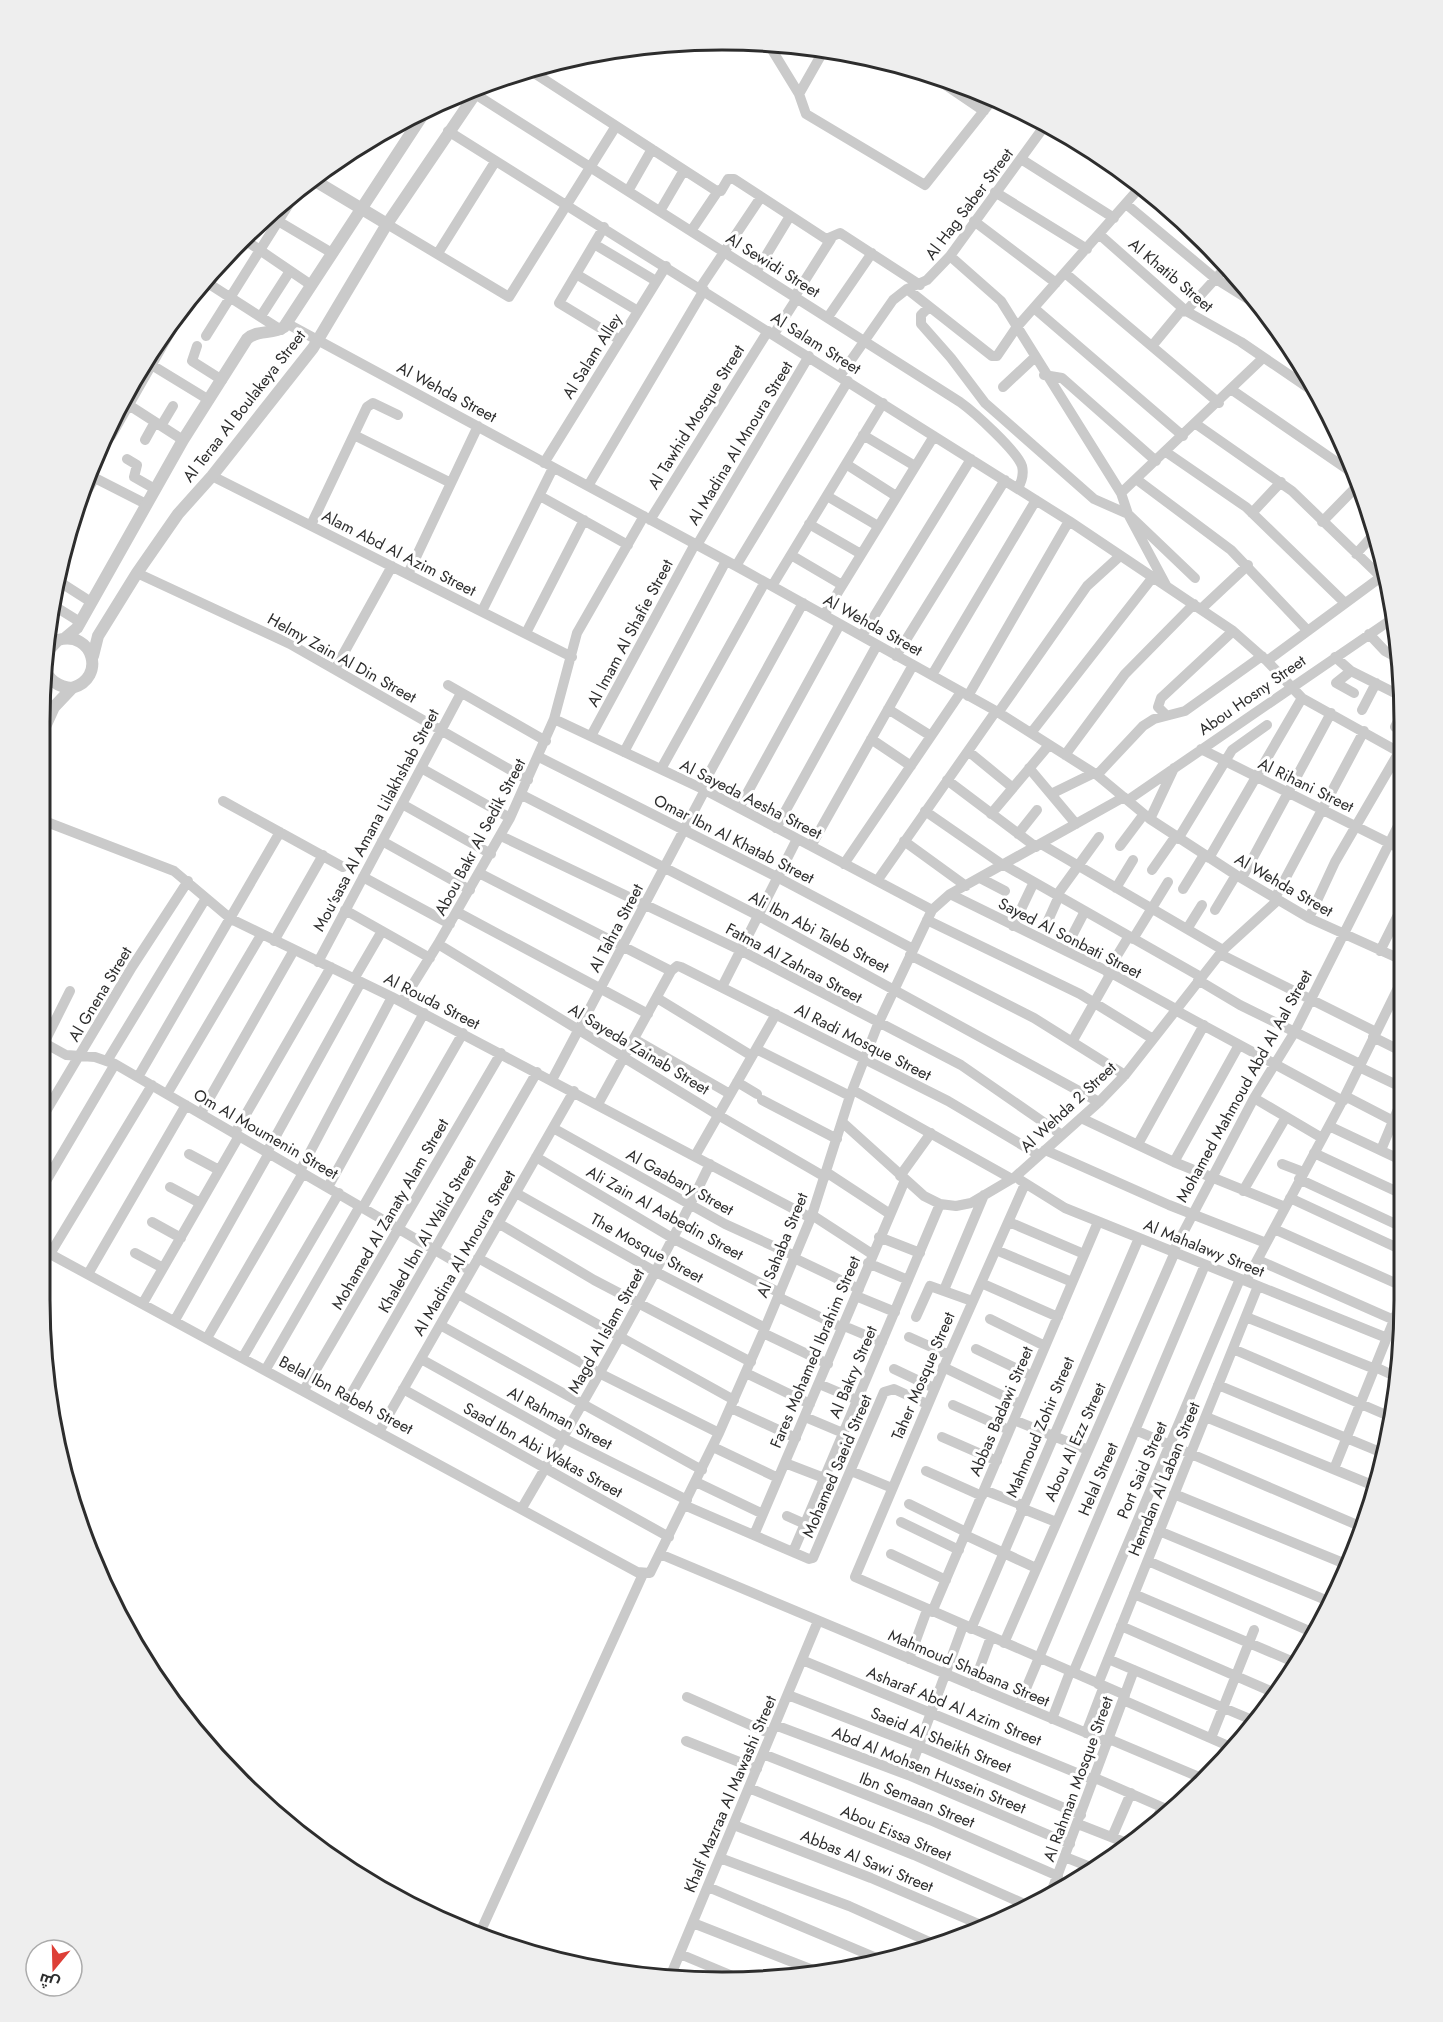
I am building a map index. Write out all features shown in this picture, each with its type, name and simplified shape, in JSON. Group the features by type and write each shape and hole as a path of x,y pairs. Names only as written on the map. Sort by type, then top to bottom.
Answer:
{"street":[{"path":"773,52 799,94 809,116 927,185 988,105"},
{"path":"799,94 820,57"},
{"path":"538,75 718,191"},
{"path":"954,91 984,111"},
{"name":"Al Sewidi Street","path":"485,93 591,167 864,340 974,413 1019,460 1023,471 1018,488"},
{"name":"Al Teraa Al Boulakeya Street","path":"72,688 88,678 93,667 98,636 137,573 178,514 212,476 317,340 387,224 473,98"},
{"name":"Al Teraa Al Boulakeya Street","path":"65,638 73,633 80,622 183,440 251,335 284,326 417,123"},
{"path":"319,183 509,297 616,126"},
{"name":"Al Salam Street","path":"448,131 1018,488 1166,585 1233,631 1264,658 1302,698"},
{"name":"Al Hag Saber Street","path":"624,752 731,563 844,379 864,340 893,300 907,289 921,285 950,256 1042,131"},
{"path":"628,191 652,149"},
{"path":"1021,159 1114,218"},
{"path":"438,253 495,162"},
{"path":"660,211 684,170"},
{"path":"691,231 718,191 723,190 731,178 826,239 831,239 838,233 921,285"},
{"path":"995,192 1087,249"},
{"path":"907,289 995,357 1000,354 1016,328 1126,204 1138,194"},
{"path":"588,486 724,252 761,197"},
{"path":"1126,204 1216,279 1240,294"},
{"path":"206,336 285,210"},
{"path":"756,272 790,216"},
{"path":"278,221 332,253"},
{"path":"974,221 1056,283"},
{"path":"604,227 559,303 620,340"},
{"name":"Al Khatib Street","path":"1100,235 1186,311 1241,342 1301,383"},
{"name":"Al Tawhid Mosque Street","path":"647,518 796,297 831,239"},
{"path":"249,243 311,285"},
{"path":"594,244 656,281"},
{"path":"828,317 872,254"},
{"name":"Al Salam Street","path":"950,256 994,293 1120,493 1128,514 1166,585"},
{"name":"Al Salam Alley","path":"482,611 540,496 549,465 620,340 666,266"},
{"path":"261,316 290,271"},
{"path":"1152,346 1180,312 1186,311 1222,272"},
{"path":"1065,273 1219,403"},
{"path":"576,274 638,311"},
{"name":"Al Wehda Street","path":"210,285 261,316 317,340 478,426 932,675 997,712 1096,774 1147,817 1239,877 1309,918 1394,957"},
{"path":"928,307 921,315 921,324 951,358 985,403 1094,499 1128,514 1196,578"},
{"path":"1034,308 1183,436"},
{"path":"197,346 191,358 194,363 222,380"},
{"name":"Al Madina Al Mnoura Street","path":"696,544 809,356"},
{"path":"1003,387 1034,358"},
{"path":"1120,493 1219,403 1263,358"},
{"path":"151,368 209,400"},
{"path":"1044,375 1062,378 1156,461"},
{"path":"1232,390 1343,466"},
{"path":"661,770 768,584 791,555 883,403"},
{"path":"974,413 985,403"},
{"path":"311,525 369,404 376,404 398,415"},
{"path":"129,405 183,440"},
{"path":"145,440 173,406"},
{"path":"1196,424 1281,482 1376,571"},
{"path":"408,574 478,426"},
{"path":"354,435 451,483"},
{"path":"863,435 915,466"},
{"path":"824,615 934,435"},
{"path":"1166,452 1220,488 1252,513 1346,603"},
{"path":"127,459 137,465 134,477 154,489"},
{"path":"862,636 971,459"},
{"path":"846,464 896,496"},
{"name":"Alam Abd Al Azim Street","path":"212,476 572,657"},
{"path":"95,479 146,504"},
{"path":"1136,479 1248,565 1308,631"},
{"path":"896,656 1005,480"},
{"path":"1252,513 1281,482"},
{"path":"1322,522 1352,491"},
{"path":"540,496 628,544"},
{"path":"826,496 878,526"},
{"path":"932,675 1036,500"},
{"name":"Abou Bakr Al Sedik Street","path":"207,1338 397,999 430,958 501,836 546,741 572,657 577,633 628,544 647,518"},
{"path":"526,633 584,520"},
{"path":"844,864 931,736 964,694 1069,521"},
{"path":"809,524 861,554"},
{"path":"1356,554 1368,540"},
{"name":"Al Imam Al Shafie Street","path":"591,736 696,544"},
{"path":"791,555 842,585"},
{"path":"877,881 1087,586 1120,556"},
{"path":"1065,755 1125,674 1197,607 1248,565"},
{"path":"335,669 392,566"},
{"name":"Helmy Zain Al Din Street","path":"137,573 290,644 528,780"},
{"path":"1031,734 1153,577"},
{"path":"1051,794 1096,774 1143,726 1166,715 1185,711 1308,631 1378,579"},
{"path":"63,584 92,602"},
{"name":"Al Tahra Street","path":"552,1080 685,831 703,789 802,603"},
{"path":"59,609 80,622"},
{"name":"Abou Hosny Street","path":"929,915 950,894 1140,791 1386,623"},
{"path":"739,808 840,624"},
{"path":"1166,715 1158,707 1161,698 1233,631"},
{"path":"1370,634 1390,654"},
{"path":"54,643 65,638 82,642 93,656"},
{"path":"776,828 877,645"},
{"path":"1335,657 1351,671 1393,692"},
{"path":"811,846 913,665"},
{"path":"1351,671 1336,683 1354,693"},
{"path":"51,679 55,684 72,688"},
{"path":"1362,710 1376,683"},
{"path":"448,685 546,741"},
{"path":"50,715 54,706 72,688"},
{"name":"Mou'sasa Al Amana Lilakhshab Street","path":"318,962 461,693"},
{"path":"1183,889 1256,777 1302,698 1394,749"},
{"path":"888,709 931,736"},
{"path":"1215,910 1239,877 1331,713"},
{"name":"Al Sayeda Aesha Street","path":"554,719 703,789 877,881 929,915 1094,1002 1153,1039"},
{"path":"1152,870 1177,838 1224,762 1240,742 1267,725"},
{"name":"Al Wehda 2 Street","path":"940,1204 956,1206 971,1203 1014,1178 1099,1102 1125,1075 1222,952 1276,899 1364,731"},
{"path":"872,739 911,766"},
{"path":"991,814 1048,745"},
{"name":"Al Rihani Street","path":"1201,749 1394,845"},
{"path":"968,752 1013,788"},
{"name":"Omar Ibn Al Khatab Street","path":"539,757 777,877 1034,1018 1125,1075"},
{"path":"1309,918 1335,862 1394,760"},
{"path":"421,768 510,818"},
{"path":"1029,768 1076,824"},
{"path":"1120,846 1159,801 1174,768"},
{"path":"947,780 1018,834 1038,846 1078,866 1152,908 1222,952 1394,1047"},
{"path":"1140,791 1159,801"},
{"name":"Ali Ibn Abi Taleb Street","path":"522,795 757,915 1099,1102"},
{"path":"223,801 343,867"},
{"path":"402,804 491,854"},
{"path":"1018,834 1037,810"},
{"path":"925,811 1004,865 1131,938 1240,1005 1394,1084"},
{"name":"Al Rouda Street","path":"50,823 174,871 231,919 397,999 811,1217 870,1259 908,1280"},
{"path":"138,1077 280,832"},
{"name":"Mohamed Mahmoud Abd Al Aal Street","path":"1174,1252 1191,1214 1254,1098 1294,1033 1394,834"},
{"name":"Fatma Al Zahraa Street","path":"501,836 740,950 878,1024 961,1065 1062,1135"},
{"path":"1046,925 1058,896 1099,837"},
{"path":"722,987 797,839"},
{"path":"382,841 470,890"},
{"path":"904,841 966,886"},
{"path":"274,941 323,855"},
{"path":"1116,888 1133,860"},
{"name":"Al Radi Mosque Street","path":"479,873 671,971 677,966 681,967 722,987 948,1101 1042,1152 1266,1243"},
{"path":"363,877 450,924"},
{"path":"980,878 1005,891"},
{"name":"Al Gnena Street","path":"50,1105 132,967 188,881"},
{"path":"1013,926 1034,882"},
{"path":"1072,1042 1109,972 1168,882"},
{"name":"Sayed Al Sonbati Street","path":"950,894 1109,972 1275,1064 1394,1122"},
{"path":"50,1172 206,898"},
{"path":"1187,929 1202,905"},
{"path":"345,910 430,958"},
{"path":"1073,934 1085,911"},
{"path":"457,912 648,1014"},
{"name":"Al Sahaba Street","path":"482,1928 640,1573 654,1568 713,1447 751,1362 811,1217 864,1059 894,988 929,915"},
{"path":"1380,951 1394,923"},
{"path":"175,1320 268,1153 382,931"},
{"path":"167,1094 261,935"},
{"name":"Al Sayeda Zainab Street","path":"438,944 718,1115 826,1174 890,1214"},
{"path":"201,1113 294,950"},
{"path":"143,1303 331,968"},
{"path":"598,1104 671,971"},
{"path":"50,1028 70,991"},
{"name":"Port Said Street","path":"1052,1719 1169,1445 1243,1280 1258,1260 1344,1098 1394,996"},
{"name":"Al Mahalawy Street","path":"657,998 754,1052 852,1093 931,1133 1025,1184 1053,1203 1258,1286 1391,1329"},
{"path":"328,1187 424,1013"},
{"path":"695,1156 776,1014"},
{"path":"1138,1144 1204,1025"},
{"path":"266,1369 462,1033"},
{"path":"634,1039 730,1094"},
{"path":"1174,1162 1239,1045"},
{"name":"Om Al Moumenin Street","path":"50,1048 66,1055 95,1057 111,1062 471,1271"},
{"name":"Mohamed Al Zanaty Alam Street","path":"304,1390 501,1053"},
{"name":"Khaled Ibn Al Walid Street","path":"342,1410 537,1072"},
{"path":"737,1082 759,1097 837,1139"},
{"path":"50,1254 152,1085"},
{"name":"Al Madina Al Mnoura Street","path":"380,1430 574,1091"},
{"path":"1254,1098 1322,1138"},
{"path":"88,1274 186,1105"},
{"path":"1243,1191 1286,1117"},
{"path":"1081,1118 1211,1178 1243,1191 1287,1203 1394,1247"},
{"path":"842,1122 924,1196 940,1204"},
{"path":"1329,1126 1394,1156"},
{"name":"Al Gaabary Street","path":"553,1128 690,1205 795,1257 895,1312"},
{"path":"1381,1150 1394,1128"},
{"name":"Fares Mohamed Ibrahim Street","path":"754,1535 828,1364 903,1178 931,1133"},
{"path":"1314,1153 1394,1190"},
{"path":"189,1154 219,1170"},
{"name":"Ali Zain Al Aabedin Street","path":"536,1157 674,1239 843,1327 882,1342"},
{"name":"Magd Al Islam Street","path":"522,1508 601,1374 674,1239 710,1164"},
{"path":"1282,1164 1394,1223"},
{"name":"Taher Mosque Street","path":"930,1611 859,1580 856,1572 943,1367 1025,1184"},
{"path":"170,1186 200,1203"},
{"path":"243,1357 339,1193"},
{"name":"The Mosque Street","path":"516,1193 656,1272 828,1364"},
{"path":"944,1290 985,1195"},
{"name":"Al Bakry Street","path":"793,1552 940,1204"},
{"path":"152,1222 181,1238"},
{"path":"1009,1222 1084,1254"},
{"name":"Abbas Badawi Street","path":"909,1659 959,1550 1098,1222"},
{"path":"498,1223 639,1304 751,1362"},
{"path":"1274,1229 1394,1282"},
{"path":"879,1237 920,1253"},
{"name":"Mahmoud Zohir Street","path":"908,1775 946,1675 1003,1553 1139,1238"},
{"path":"996,1250 1072,1282"},
{"name":"Abou Al Ezz Street","path":"1004,1643 1174,1252"},
{"path":"135,1253 163,1268"},
{"name":"Belal Ibn Rabeh Street","path":"50,1254 380,1430 640,1573"},
{"path":"478,1258 732,1404 796,1438"},
{"path":"1258,1260 1391,1329"},
{"name":"Helal Street","path":"1019,1705 1205,1265"},
{"path":"981,1283 1058,1317"},
{"path":"916,1317 930,1286 972,1301"},
{"name":"Hemdan Al Laban Street","path":"1086,1733 1108,1659 1258,1286"},
{"path":"458,1294 601,1374 719,1433"},
{"path":"1246,1317 1389,1374"},
{"path":"990,1319 1045,1346"},
{"path":"1334,1469 1393,1324"},
{"path":"440,1325 702,1470"},
{"path":"909,1337 949,1355"},
{"path":"976,1349 1032,1376"},
{"path":"1233,1349 1384,1414"},
{"name":"Al Rahman Street","path":"421,1359 686,1503 809,1559"},
{"path":"943,1367 1020,1404"},
{"path":"894,1369 934,1388"},
{"path":"746,1373 810,1404"},
{"path":"819,1384 857,1400"},
{"path":"1218,1385 1377,1450"},
{"name":"Saad Ibn Abi Wakas Street","path":"403,1389 669,1537"},
{"name":"Mohamed Saeid Street","path":"809,1559 816,1554 884,1392 894,1389 927,1404"},
{"path":"953,1406 1052,1435 1088,1450"},
{"path":"1206,1417 1368,1483"},
{"path":"805,1418 843,1433"},
{"path":"1135,1430 1355,1524"},
{"path":"942,1437 996,1461"},
{"path":"713,1447 778,1479"},
{"path":"785,1463 824,1478"},
{"path":"851,1471 892,1488"},
{"path":"926,1472 1056,1522"},
{"path":"696,1482 763,1514"},
{"path":"1174,1494 1341,1561"},
{"path":"909,1504 1036,1568"},
{"path":"787,1516 805,1524"},
{"path":"901,1522 959,1550"},
{"path":"1159,1531 1324,1599"},
{"name":"Mahmoud Shabana Street","path":"660,1554 1052,1719 1197,1776"},
{"path":"891,1554 946,1580"},
{"path":"1148,1561 1306,1630"},
{"path":"1134,1594 1288,1660"},
{"path":"930,1611 1101,1685 1226,1745"},
{"name":"Khalf Mazraa Al Mawashi Street","path":"673,1971 818,1621"},
{"path":"1121,1626 1269,1690"},
{"path":"1211,1738 1254,1630"},
{"path":"973,1686 991,1637"},
{"path":"1108,1659 1248,1718"},
{"name":"Asharaf Abd Al Azim Street","path":"802,1660 1162,1807"},
{"name":"Al Rahman Mosque Street","path":"1056,1883 1134,1670"},
{"name":"Saeid Al Sheikh Street","path":"788,1695 920,1746 1121,1841"},
{"name":"Abd Al Mohsen Hussein Street","path":"687,1697 908,1775 1070,1844"},
{"path":"686,1741 757,1769"},
{"name":"Ibn Semaan Street","path":"763,1754 930,1820 1058,1876"},
{"name":"Abou Eissa Street","path":"749,1788 1020,1902"},
{"path":"1112,1838 1131,1793"},
{"name":"Abbas Al Sawi Street","path":"734,1825 872,1878 975,1922"},
{"path":"1065,1857 1085,1865"},
{"path":"720,1858 849,1906 926,1941"},
{"path":"708,1887 871,1956"},
{"path":"693,1923 806,1967"},
{"path":"680,1954 723,1972"}]}
